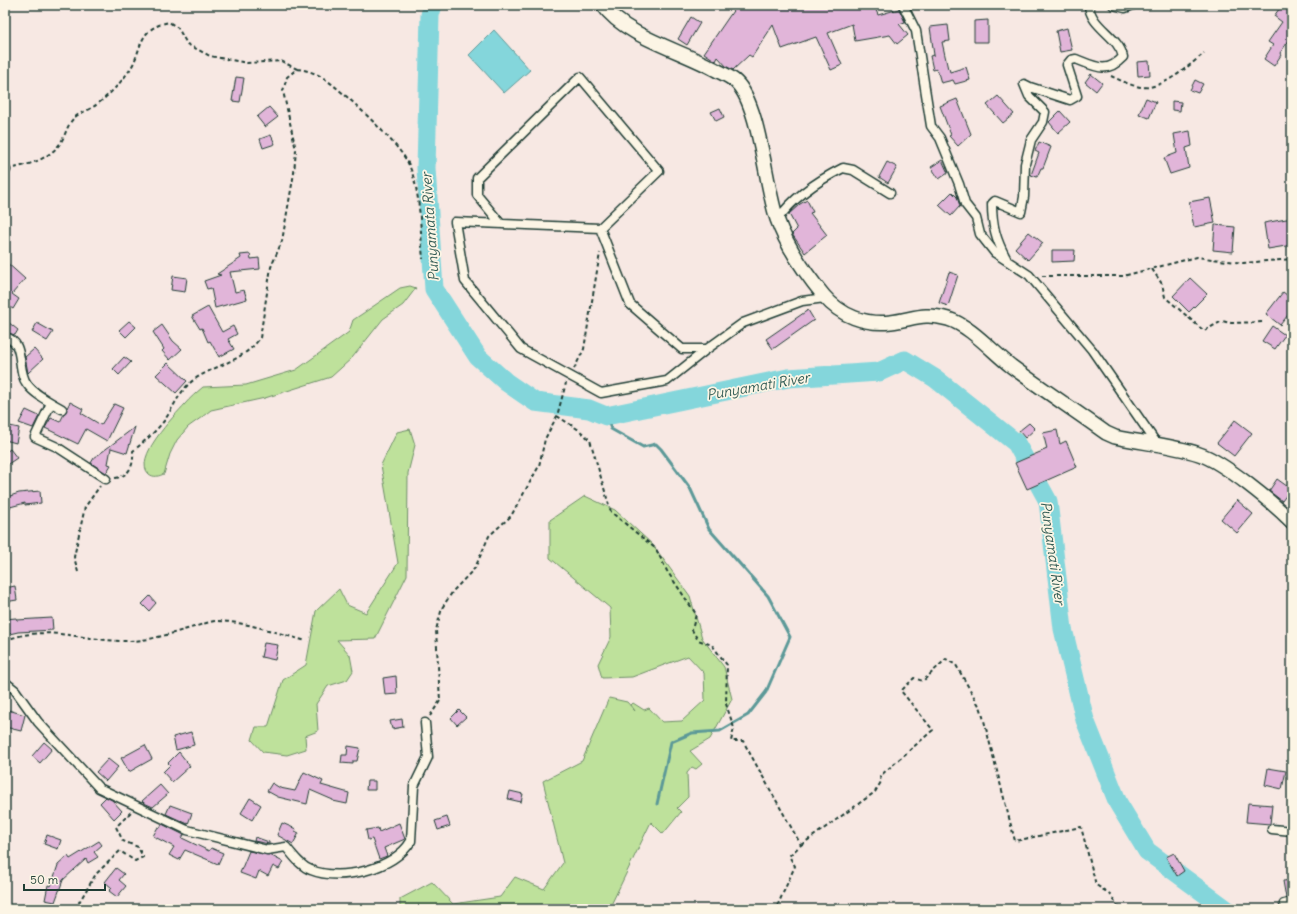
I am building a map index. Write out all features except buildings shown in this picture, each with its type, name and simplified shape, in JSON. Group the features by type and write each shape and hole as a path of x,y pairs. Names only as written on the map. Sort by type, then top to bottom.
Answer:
{"main road":[{"path":"603,5 612,16 635,32 704,63 735,81 742,88 753,116 777,220 788,244 806,273 825,298 844,313 868,323 892,322 915,316 935,316 950,319 963,327 1012,366 1106,433 1115,437 1157,444 1199,454 1214,461 1258,493 1292,522"}],"street":[{"path":"903,5 916,31 931,126 940,138 959,184 965,204 976,218 980,234 995,253 1028,275 1092,350 1157,444"},
{"path":"1006,259 996,239 992,223 992,204 996,201 1001,202 1021,212 1024,197 1025,164 1031,140 1043,122 1046,112 1029,96 1024,84 1030,88 1070,100 1076,96 1067,65 1071,60 1076,59 1098,68 1115,66 1124,56 1122,49 1096,23 1089,11 1089,5"},
{"path":"1113,5 1125,8 1133,5"},
{"path":"580,77 659,171 601,232 501,224 478,195 478,178 580,77"},
{"path":"777,220 784,210 796,200 843,168 853,170 890,193"},
{"path":"601,232 455,222 464,281 521,349 601,393 667,381 743,323 802,300 825,298"},
{"path":"601,232 630,304 682,349 707,349"},
{"path":"5,337 10,338 18,347 21,373 26,384 35,393 62,409"},
{"path":"51,403 35,437 57,447 106,479"},
{"path":"5,682 15,690 38,722 99,788 187,830 267,850 286,847 303,866 318,872 351,873 366,871 400,855 411,841 414,786 428,757 425,723"},
{"path":"1272,829 1292,831"},
{"path":"1284,904 1292,902"}],"path":[{"path":"5,170 33,163 53,151 61,142 67,128 75,117 94,107 125,77 136,60 141,40 155,25 169,22 178,28 187,44 210,56 247,63 281,61 297,69 306,70 325,79 355,105 393,144 408,163 416,187 423,259"},
{"path":"1098,68 1130,84 1149,87 1174,76 1204,53"},
{"path":"78,572 74,557 85,507 106,479 121,477 129,472 134,464 133,451 163,421 183,391 195,379 234,360 253,348 260,338 271,266 282,241 294,174 296,150 283,91 287,77 297,69"},
{"path":"425,723 440,701 436,630 442,608 453,591 475,568 489,536 511,516 539,466 545,439 558,411 563,389 584,349 601,232"},
{"path":"1028,275 1064,277 1123,276 1197,257 1243,263 1292,259"},
{"path":"1152,269 1162,284 1165,297 1204,331 1222,321 1231,323 1265,322"},
{"path":"556,416 579,430 590,440 611,512 656,549 667,571 696,614 692,630 698,640 712,645 727,665 726,704 734,728 731,741 743,741 800,845"},
{"path":"5,641 18,635 44,632 129,641 158,637 215,621 242,623 306,641"},
{"path":"776,909 796,866 789,856 800,845 876,792 881,782 880,776 933,730 901,691 914,678 923,681 946,659 956,665 982,709 1015,841 1081,827 1096,885 1110,894 1120,909"},
{"path":"75,909 96,874 120,851 135,861 143,857 138,847 123,842 116,827 138,806"}],"green space":[{"path":"410,286 416,288 403,305 383,319 352,358 331,377 265,398 211,410 188,427 177,440 170,454 164,474 155,476 149,474 145,467 146,458 156,438 172,418 203,387 246,385 296,370 349,332 353,320 400,288"},
{"path":"410,429 415,445 408,473 407,575 375,639 337,640 350,655 353,671 347,680 328,686 316,704 318,731 305,736 306,749 287,755 263,752 252,740 256,727 268,727 283,680 306,665 316,611 339,589 347,605 366,613 398,563 381,465 397,432"},
{"path":"585,496 615,510 653,545 690,596 702,638 724,667 732,699 710,739 690,751 702,764 696,769 692,767 687,773 688,797 677,808 681,812 663,834 651,822 609,909 400,909 400,899 432,882 453,904 500,897 515,877 544,889 563,863 543,781 582,761 609,698 627,702 635,711 631,705 633,703 644,710 649,708 662,722 682,721 705,700 704,673 688,656 632,677 602,678 598,664 611,637 610,608 550,558 550,520"}],"water":[{"path":"494,30 530,70 504,93 469,55"}],"waterway":[{"name":"Punyamati River","path":"433,5 430,15 426,168 434,289 478,357 506,382 535,402 589,409 606,416 788,378 879,372 905,360 936,379 1016,443 1048,501 1063,629 1085,720 1118,803 1147,851 1226,909"},
{"path":"606,416 611,429 643,447 656,444 661,449 690,488 709,529 768,596 790,637 766,692 748,715 720,731 692,733 671,742 657,804"}],"water label":[{"name":"Punyamata River","path":"430,227"}]}
